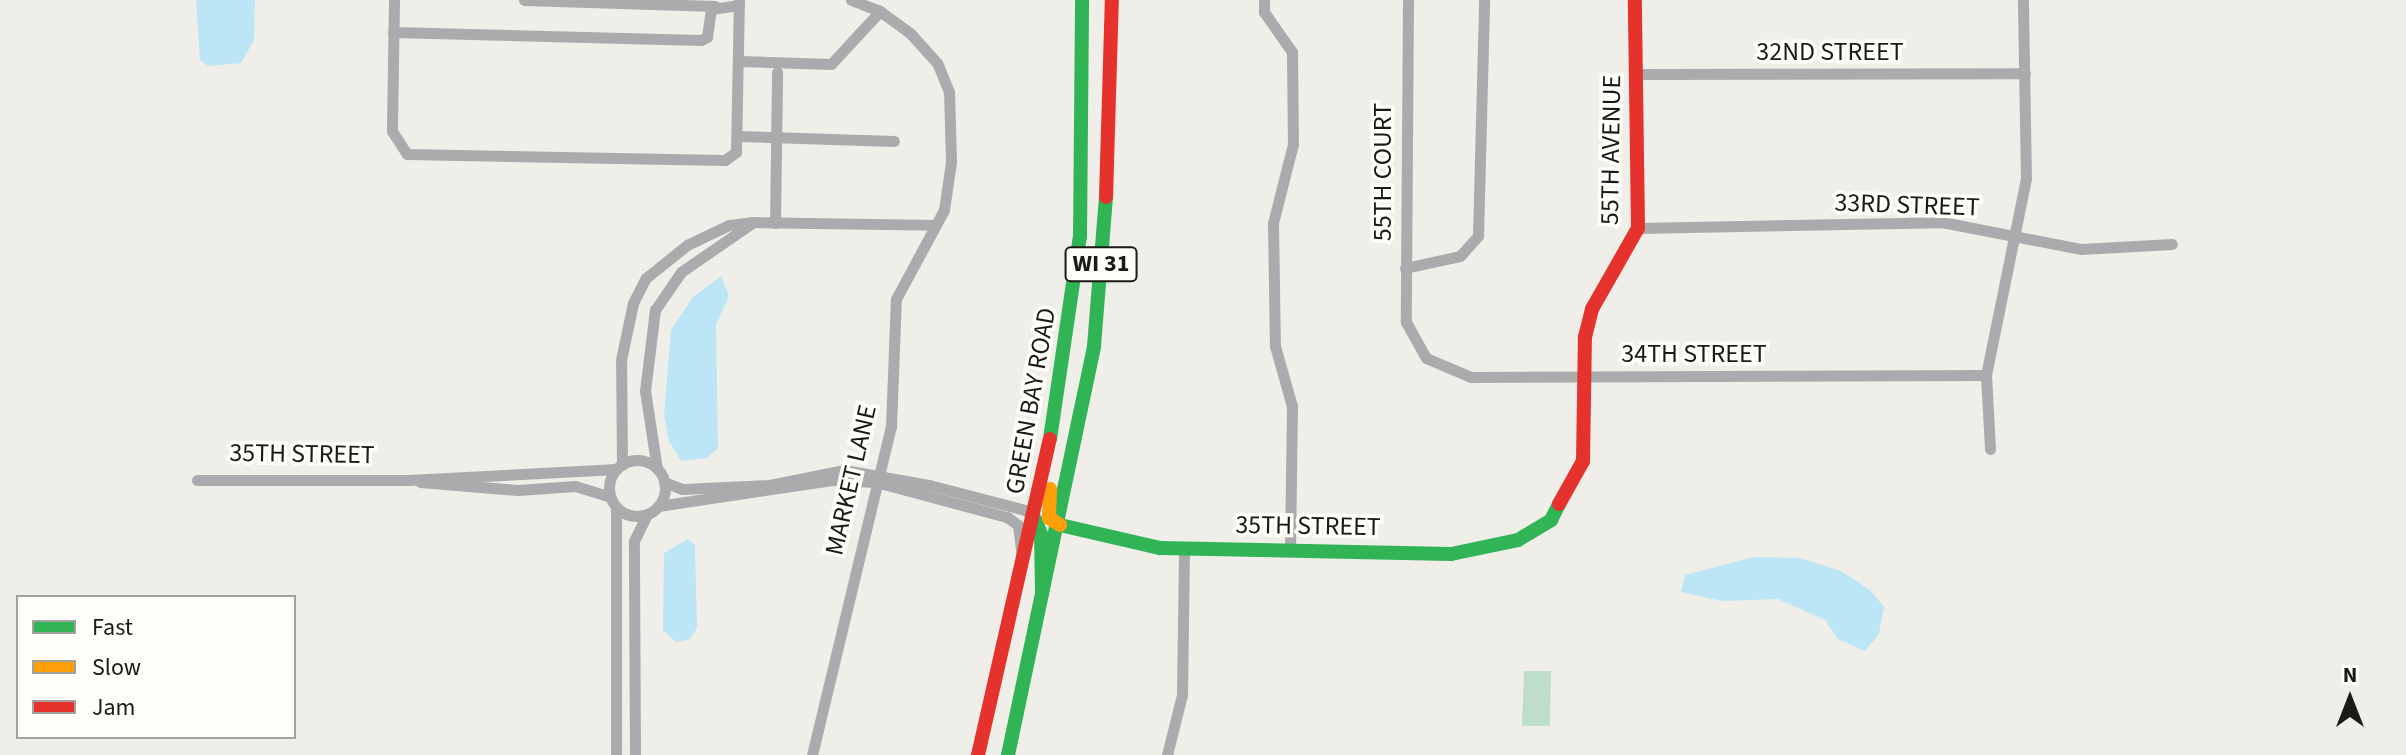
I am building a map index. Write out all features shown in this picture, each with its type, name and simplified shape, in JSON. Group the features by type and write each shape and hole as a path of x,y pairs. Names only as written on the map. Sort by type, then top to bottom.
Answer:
{"main road":[{"name":"GREEN BAY ROAD","path":"978,755 1047,463 1080,237 1082,0"},
{"name":"GREEN BAY ROAD","path":"1008,755 1060,525 1094,346 1105,220 1112,0"},
{"name":"55TH AVENUE","path":"1551,520 1583,461 1585,337 1592,309 1638,228 1635,0"},
{"path":"1047,463 1049,515 1060,525"},
{"path":"1035,518 1041,534 1038,576 1044,597"},
{"name":"35TH STREET","path":"1060,525 1160,548 1481,552 1518,540 1551,520"}],"street":[{"path":"394,0 392,131 407,154 725,160 736,152 739,2 715,6 524,0"},
{"name":"MARKET LANE","path":"851,0 880,11"},
{"name":"MARKET LANE","path":"812,755 891,427 896,299 936,225 948,192 949,92 937,63 872,0"},
{"path":"1264,0 1264,12 1292,52 1293,144 1273,223 1275,346 1292,406 1290,549"},
{"name":"55TH COURT","path":"1408,0 1405,268 1406,322 1414,342"},
{"path":"1405,268 1460,256 1478,236 1484,0"},
{"path":"1990,449 1986,375 2026,178 2023,0"},
{"path":"393,32 701,40 707,37 715,6"},
{"path":"740,61 831,64 880,11"},
{"path":"775,223 777,72"},
{"name":"32ND STREET","path":"1636,74 2025,73"},
{"path":"737,136 894,141"},
{"path":"616,755 613,502 610,482 620,467 624,332 646,278 706,235 753,222 936,225"},
{"path":"753,222 681,272 655,310 645,391 657,469 664,482 682,489 770,485 844,470 1025,510 1035,518"},
{"name":"33RD STREET","path":"1638,228 1942,222 2015,233 2081,249 2172,244"},
{"name":"34TH STREET","path":"1414,342 1437,365 1471,377 1986,375"},
{"path":"620,467 640,461 657,469"},
{"name":"35TH STREET","path":"197,480 408,480 620,467"},
{"path":"635,755 634,541 647,514 658,506 832,480 878,478 1007,517 1018,525 1022,564"},
{"name":"35TH STREET","path":"408,480 448,489 575,486 613,502"},
{"path":"658,506 664,482"},
{"path":"613,502 630,515 647,514"},
{"path":"1167,755 1182,695 1184,548"}],"green space":[{"path":"1524,671 1551,671 1550,726 1522,726"}],"water":[{"path":"196,0 255,0 254,40 241,63 208,66 200,60"},
{"path":"721,276 729,296 716,325 718,448 707,458 681,461 669,441 664,415 671,330 693,297"},
{"path":"688,539 695,545 697,628 690,639 676,642 663,630 664,553"},
{"path":"1754,557 1800,558 1841,571 1870,590 1884,607 1879,634 1865,651 1838,639 1825,620 1778,599 1722,601 1681,592 1685,575"}],"traffic: fast":[{"path":"1050,439 1080,237 1082,0"},
{"path":"1008,755 1094,346 1106,197"},
{"path":"1060,525 1160,548 1451,554 1518,540 1551,520 1559,504"},
{"path":"1035,519 1041,534 1042,594"}],"traffic: slow":[{"path":"1050,489 1049,518 1060,525"}],"traffic: jam":[{"path":"1106,197 1112,0"},
{"path":"1559,504 1583,461 1585,337 1592,309 1638,228 1635,0"},
{"path":"978,755 1050,439"}]}
